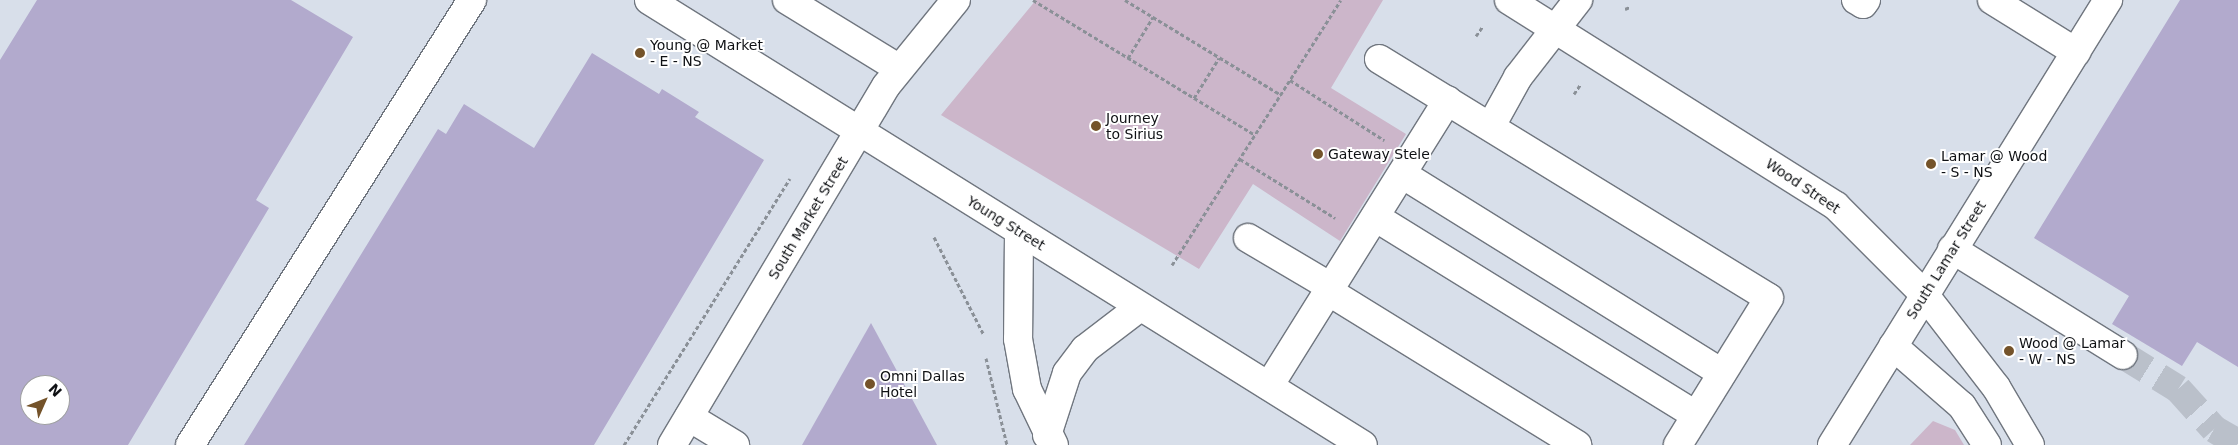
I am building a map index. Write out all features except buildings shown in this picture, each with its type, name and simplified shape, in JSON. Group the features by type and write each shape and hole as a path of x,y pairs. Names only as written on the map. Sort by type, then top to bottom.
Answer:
{"main road":[{"path":"190,445 472,0"},
{"name":"Young Street","path":"649,0 1363,445"},
{"path":"786,0 898,68"},
{"name":"South Market Street","path":"672,445 898,68 956,0"},
{"name":"Wood Street","path":"1509,0 1836,206 1924,294 1996,387 2030,445"},
{"path":"1491,126 1518,78 1557,30 1578,0"},
{"path":"1856,0 1863,4 1866,0"},
{"path":"1992,0 2076,52"},
{"name":"South Lamar Street","path":"1832,445 2108,0"},
{"path":"1378,59 1491,126 1769,298 1678,445"},
{"path":"1269,386 1448,100"},
{"path":"1407,166 1722,372"},
{"path":"1369,226 1696,415"},
{"path":"1019,232 1018,340 1027,389 1050,440"},
{"path":"1248,238 1577,445"},
{"path":"1952,249 2123,355"},
{"path":"1050,440 1067,374 1085,349 1140,307"},
{"path":"1893,346 1962,406 1987,445"},
{"path":"689,418 735,445"}],"path":[{"path":"1033,0 1255,135"},
{"path":"1125,0 1281,95"},
{"path":"1172,265 1341,0"},
{"path":"1625,9 1630,7"},
{"path":"1128,58 1153,17"},
{"path":"1476,36 1483,26"},
{"path":"1194,98 1219,58"},
{"path":"1290,80 1407,166"},
{"path":"1574,94 1580,85"},
{"path":"1240,159 1369,226"},
{"path":"624,445 793,174"},
{"path":"934,237 986,344"},
{"path":"986,353 986,371 1007,445"}],"shaded area":[{"path":"1036,0 1383,0 1331,88 1406,134 1340,241 1253,184 1199,269 941,115"},
{"path":"1933,421 1955,430 1964,445 1910,445"}],"tunnel":[{"path":"2123,355 2178,389 2214,429 2238,443"}],"place":[{"name":"Young @ Market - E - NS","path":"640,53"},
{"name":"Journey to Sirius","path":"1096,126"},
{"name":"Gateway Stele","path":"1318,154"},
{"name":"Lamar @ Wood - S - NS","path":"1931,164"},
{"name":"Wood @ Lamar - W - NS","path":"2009,351"},
{"name":"Omni Dallas Hotel","path":"870,384"}]}
